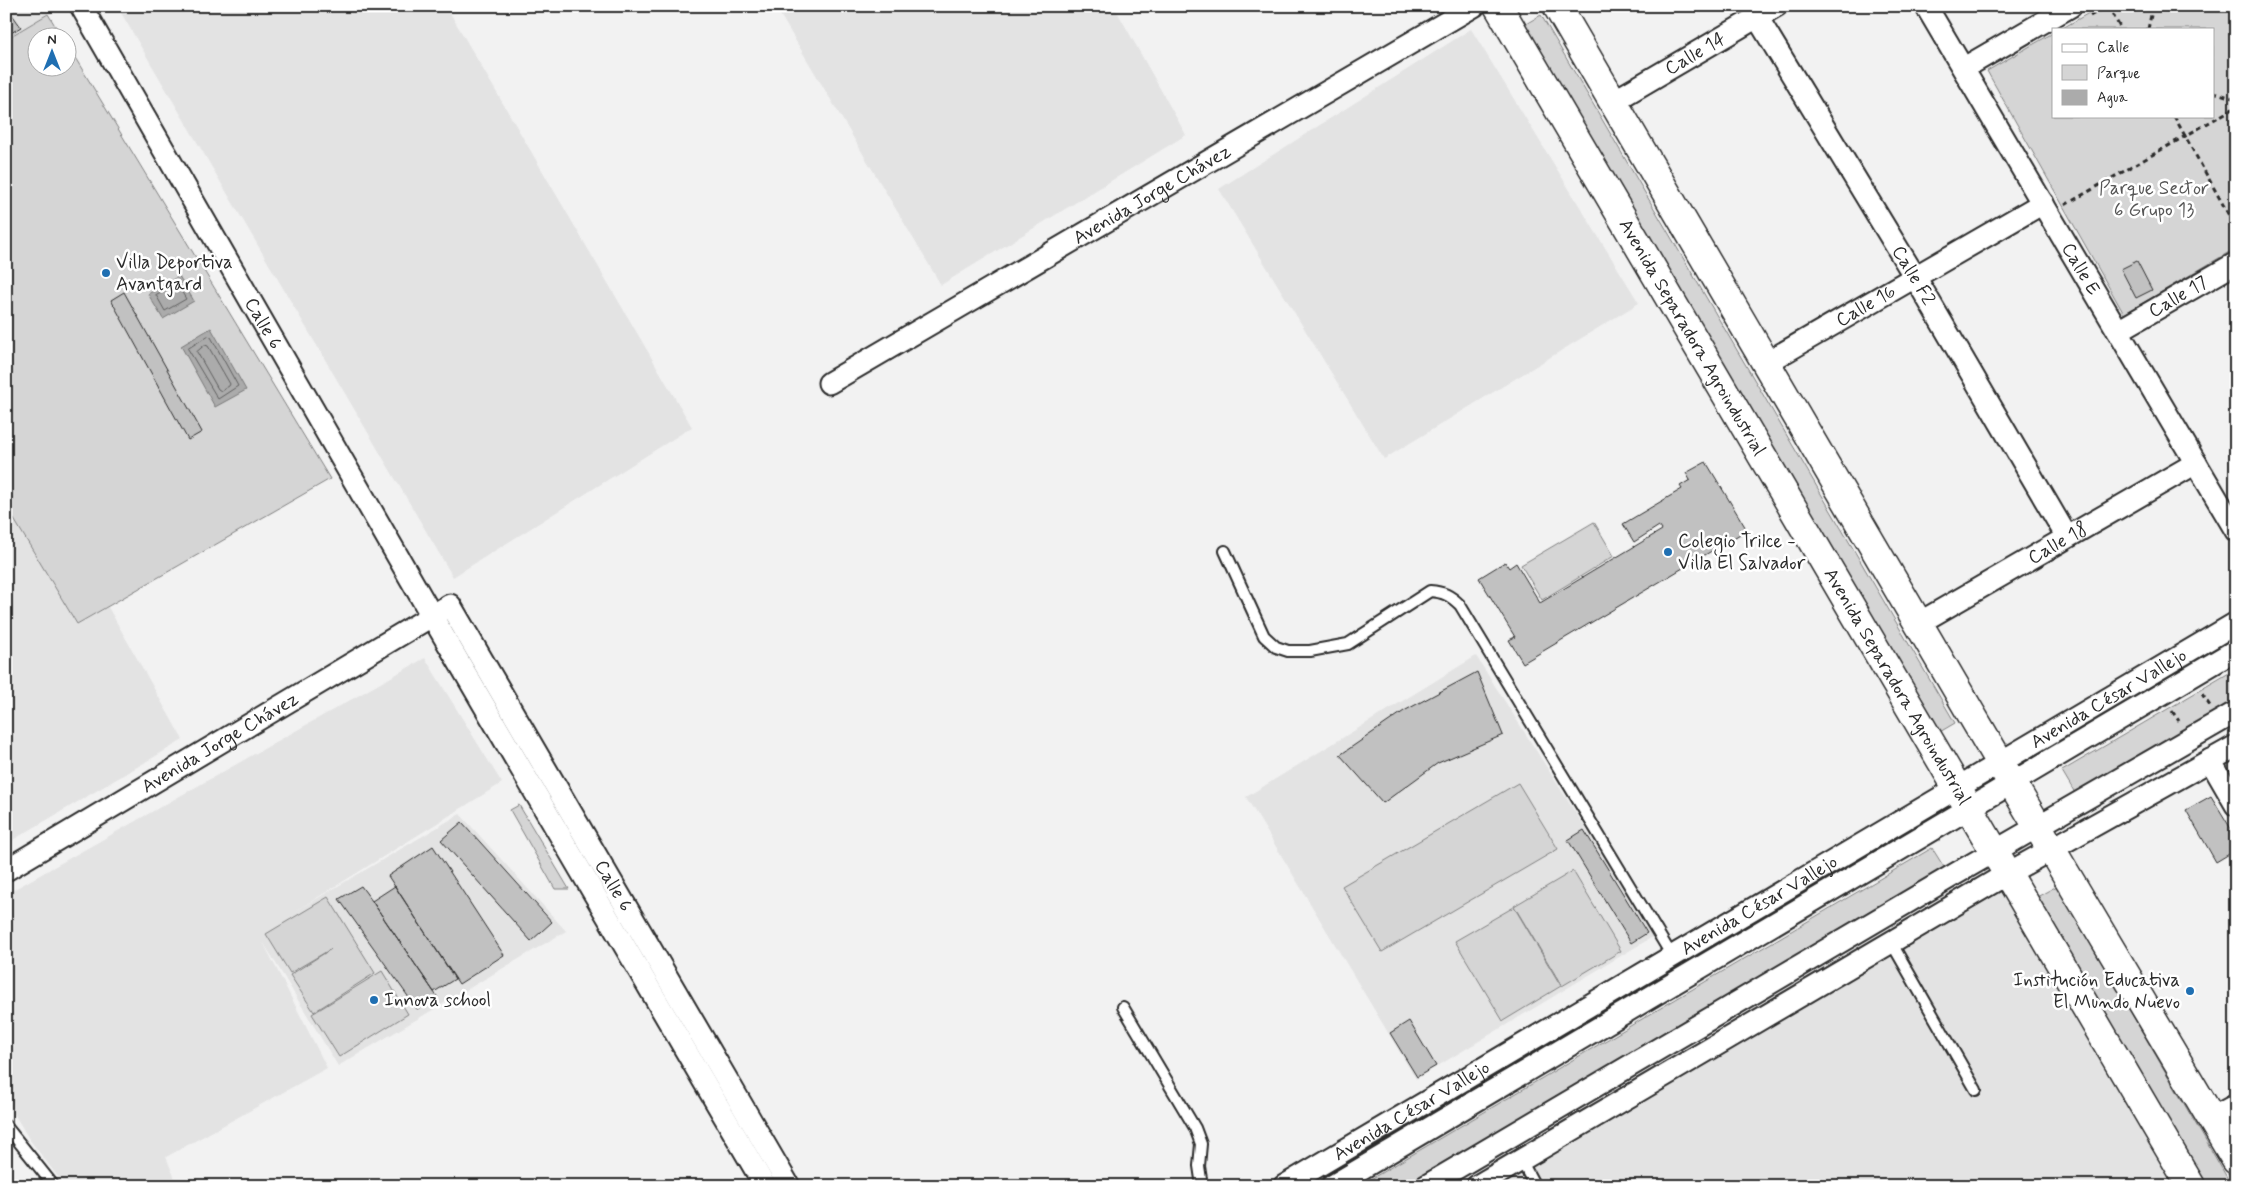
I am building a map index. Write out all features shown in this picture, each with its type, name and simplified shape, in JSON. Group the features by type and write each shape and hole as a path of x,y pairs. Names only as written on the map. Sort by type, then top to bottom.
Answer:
{"street":[{"name":"Calle 6","path":"81,6 432,616 765,1186"},
{"name":"Avenida Jorge Chávez","path":"829,383 1474,6"},
{"name":"Avenida Separadora Agroindustrial","path":"1498,6 2191,1186"},
{"path":"1557,6 2236,1160"},
{"name":"Calle 14","path":"1614,101 1776,6"},
{"name":"Calle E","path":"1926,6 1964,68 2055,205 2118,331 2236,531"},
{"path":"1964,68 2071,6"},
{"name":"Calle F2","path":"1757,17 1915,277 2067,537"},
{"name":"Calle 16","path":"1766,362 1915,277 2055,205"},
{"name":"Calle 17","path":"2118,331 2236,263"},
{"name":"Calle 18","path":"1919,622 2196,463"},
{"name":"Calle 6","path":"432,616 447,605 453,606 789,1186"},
{"name":"Avenida Jorge Chávez","path":"6,870 432,616"},
{"name":"Avenida César Vallejo","path":"1332,1186 2006,772 2236,623"},
{"name":"Avenida César Vallejo","path":"2006,772 2236,650"},
{"path":"1426,1186 2045,837 2236,712"},
{"path":"504,740 523,729"},
{"path":"2045,837 2236,746"},
{"path":"2210,760 2236,805"},
{"name":"Avenida César Vallejo","path":"1284,1186 1672,956 1962,798"},
{"path":"1478,1186 1891,942 2000,863"},
{"path":"657,1001 676,991"},
{"path":"2211,1118 2236,1104"},
{"path":"753,1166 771,1155"}],"lane":[{"path":"1225,551 1264,636 1276,647 1288,651 1310,651 1348,644 1430,591 1443,592 1460,605 1672,956"},
{"path":"1891,942 1976,1090"},
{"path":"1123,1007 1195,1128 1201,1144 1199,1166 1202,1186"},
{"path":"6,1126 54,1186"},
{"path":"1521,1160 1536,1186"}],"path":[{"path":"2108,6 2120,28"},
{"path":"2148,28 2153,6"},
{"path":"2214,92 2236,99"},
{"path":"2055,205 2236,107"},
{"path":"2175,118 2236,228"},
{"path":"2055,205 2071,213"}],"shaded area":[{"path":"6,6 43,6 48,14 6,39"},
{"path":"117,6 446,6 692,427 453,577"},
{"path":"775,6 1114,6 1186,135 941,285"},
{"path":"1471,29 1639,303 1384,459 1219,189"},
{"path":"6,506 77,624 108,607 183,740 6,844"},
{"path":"1476,656 1654,936 1416,1079 1246,797"},
{"path":"425,658 502,783 294,912 460,814 566,931 338,1066 263,942 327,1068 166,1157 178,1186 65,1186 29,1139 6,1100 6,894"},
{"path":"2003,889 2178,1186 1495,1186"}],"green space":[{"name":"Parque Sector 6 Grupo 13","path":"2101,6 2236,6 2236,248 2124,314 1987,71 2052,34 2052,118 2214,118 2214,28 2063,28"},
{"name":"Villa Deportiva Avantgard","path":"48,14 57,28 28,28 28,78 78,78 78,63 330,479 77,624 6,506 6,39"},
{"path":"1541,15 1955,723 1938,733 1524,25"},
{"path":"1594,522 1614,556 1542,600 1521,565"},
{"path":"2236,669 2236,712 2081,803 2062,771"},
{"path":"1518,783 1558,849 1382,952 1342,886"},
{"path":"519,805 569,889 555,889 510,810"},
{"path":"1932,848 1947,872 1413,1186 1359,1186"},
{"path":"1573,871 1621,951 1562,986 1514,906"},
{"path":"2057,886 2232,1186 2206,1186 2037,897"},
{"path":"328,897 375,973 314,1012 290,975 331,949 290,973 266,934"},
{"path":"1514,907 1561,986 1503,1021 1455,941"},
{"path":"382,971 408,1014 339,1057 312,1014"}],"water":[{"path":"179,276 194,301 163,319 148,294"},
{"path":"211,328 246,390 215,407 181,346"}],"building":[{"path":"6,6 21,27 6,36"},
{"path":"2137,261 2152,290 2136,298 2121,269"},
{"path":"124,292 202,432 188,440 111,300"},
{"name":"Colegio Trilce - Villa El Salvador","path":"1706,462 1747,530 1523,663 1509,640 1515,637 1479,578 1505,562 1509,568 1516,563 1540,603 1662,530 1659,526 1634,542 1623,524 1682,489 1680,486 1690,480 1686,473"},
{"path":"1477,672 1503,735 1438,763 1383,803 1340,755 1404,711"},
{"path":"2211,796 2236,837 2236,850 2216,862 2186,810"},
{"path":"462,822 552,922 531,941 441,840"},
{"path":"1584,830 1647,933 1631,943 1568,840"},
{"path":"433,846 504,955 459,984 388,876"},
{"path":"361,886 438,998 417,1009 339,899"},
{"path":"395,886 455,979 434,992 372,901"},
{"path":"1409,1021 1436,1066 1417,1077 1390,1033"}],"place":[{"name":"Villa Deportiva Avantgard","path":"106,273"},
{"name":"Colegio Trilce - Villa El Salvador","path":"1668,552"},
{"name":"Institución Educativa El Mundo Nuevo","path":"2190,991"},
{"name":"Innova school","path":"374,1000"}]}
